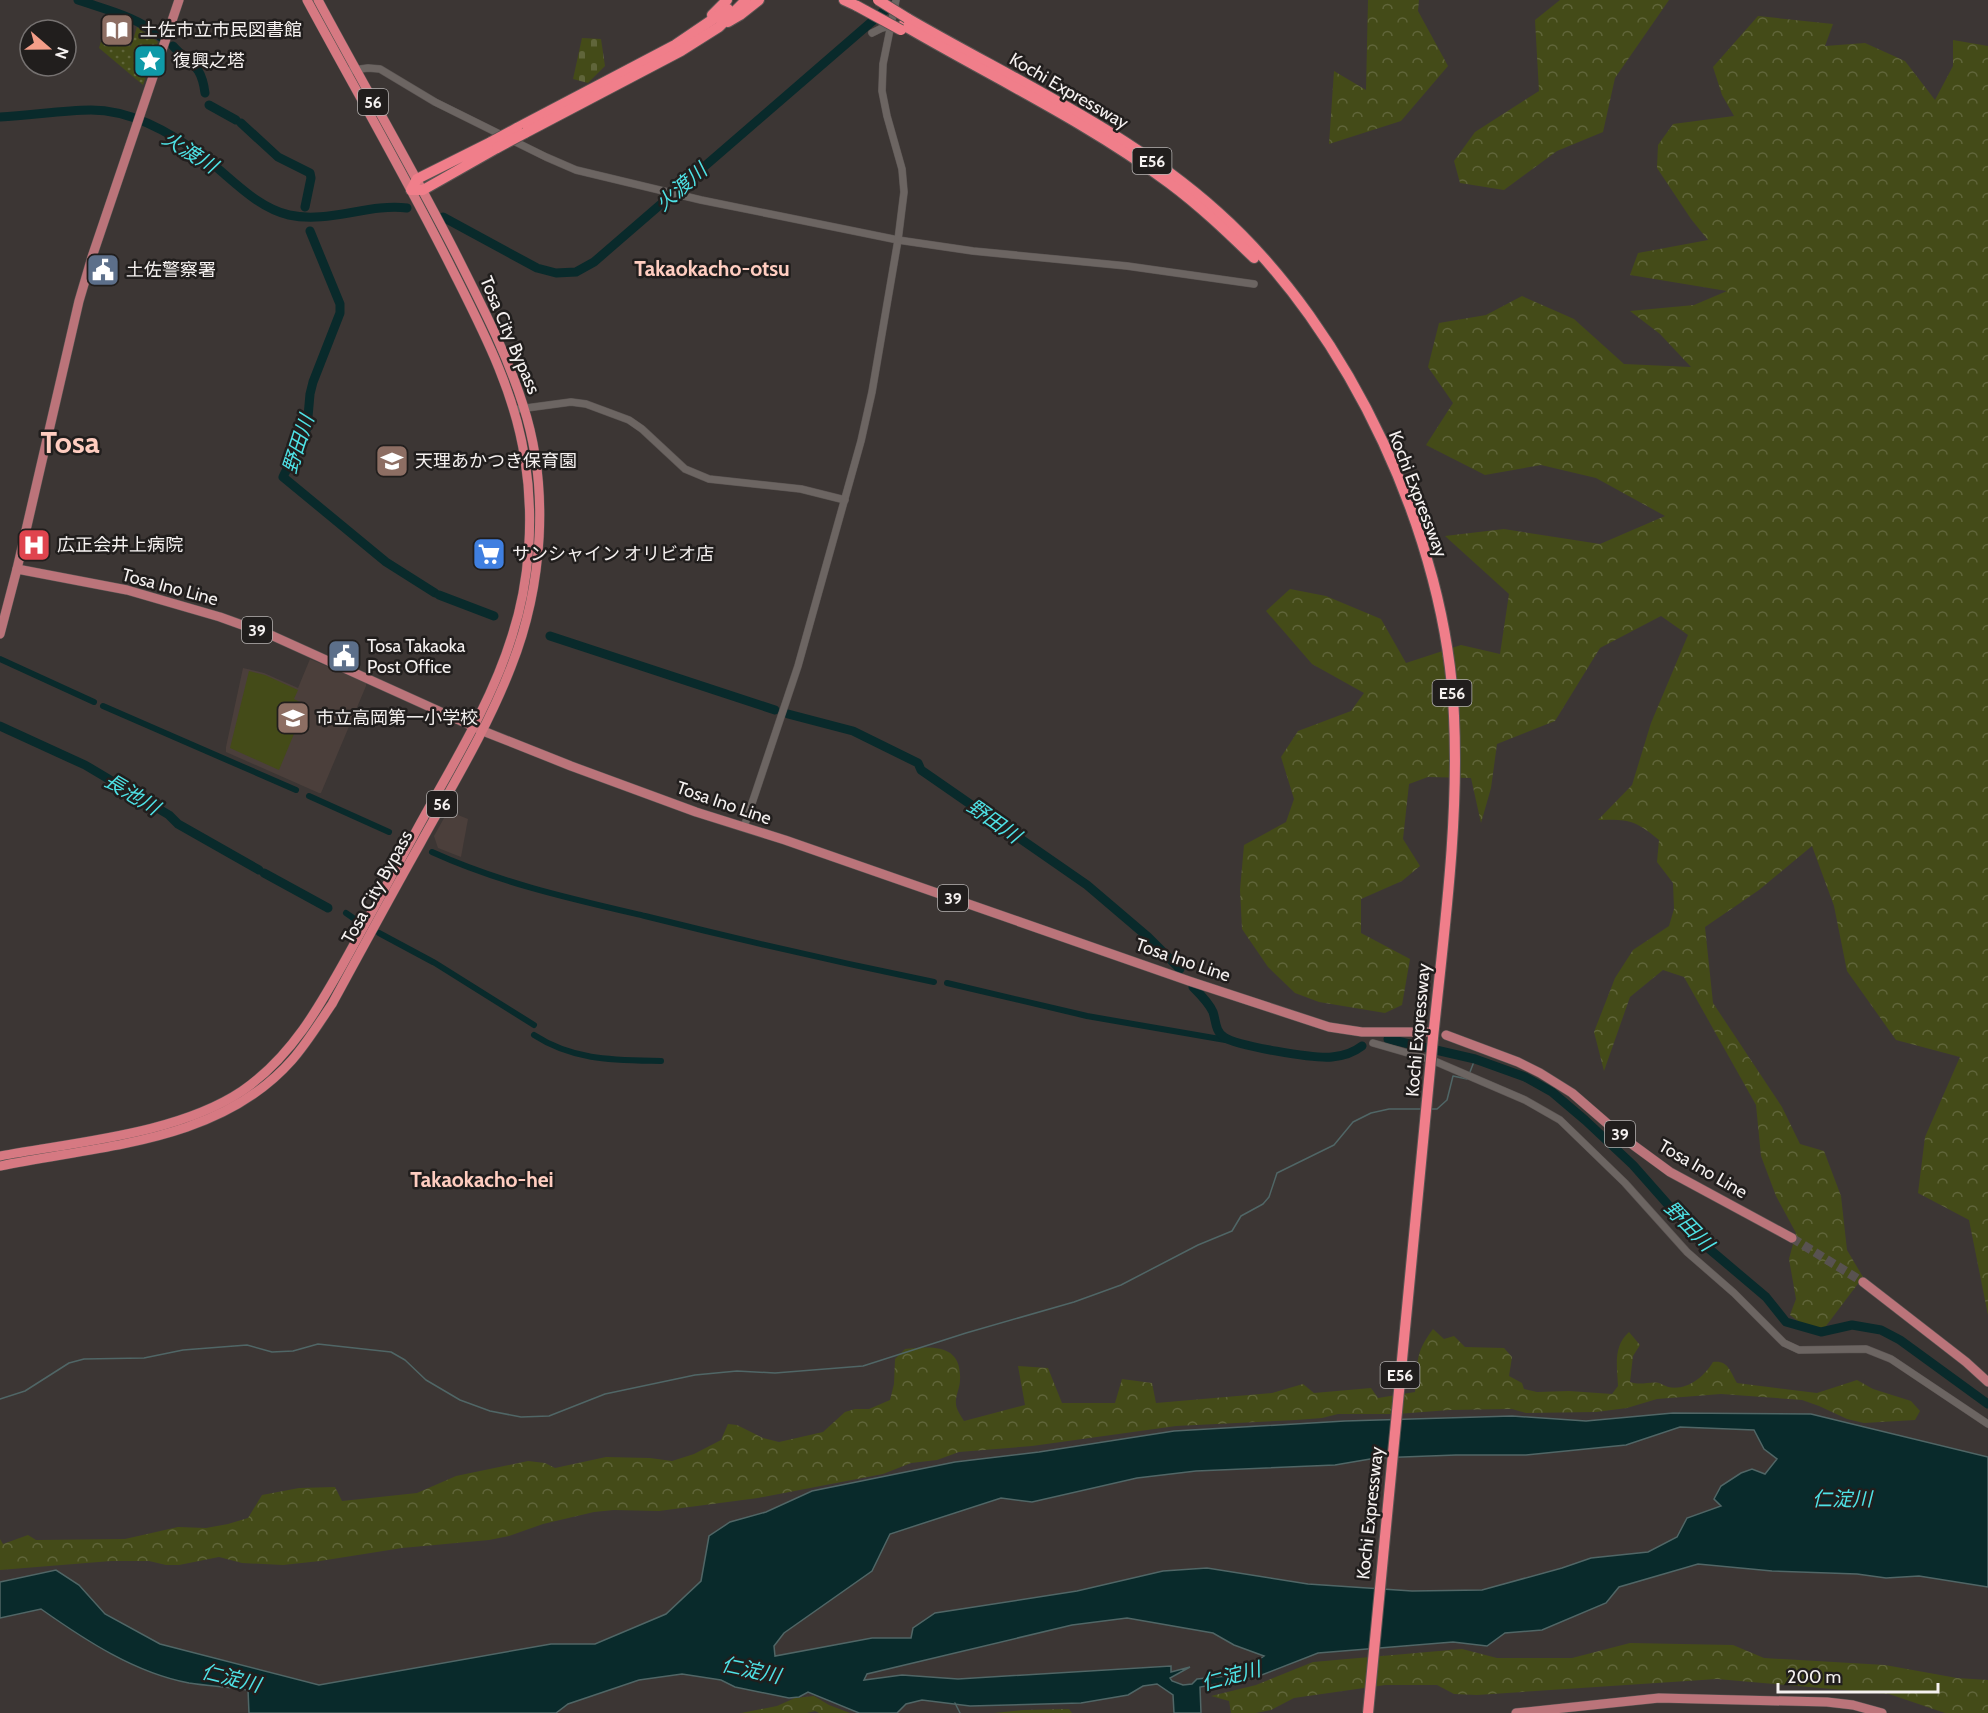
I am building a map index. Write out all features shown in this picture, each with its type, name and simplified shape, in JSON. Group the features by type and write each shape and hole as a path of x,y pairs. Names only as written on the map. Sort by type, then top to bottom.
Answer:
{"highway":[{"name":"Tosa City Bypass","path":"0,1166 156,1137 191,1127 228,1110 270,1082 292,1060 332,1004 478,729 513,634 526,573 529,492 519,409 510,367 494,330 417,179 307,0"},
{"name":"Tosa City Bypass","path":"318,0 350,71 485,334 519,409"},
{"path":"699,28 727,0"},
{"path":"494,145 417,179 411,190 423,190 494,145 675,45 716,19 740,0"},
{"path":"720,27 746,0"},
{"path":"521,130 681,51 740,15 759,0"},
{"path":"844,0 860,3 900,25"},
{"name":"Kochi Expressway","path":"878,0 900,25 1119,149 1214,219 1263,267 1343,368"},
{"name":"Kochi Expressway","path":"900,25 1071,109 1124,141 1201,197 1269,264 1311,317 1343,368 1395,470 1420,536 1436,592 1452,682 1455,739 1453,824 1431,1035 1368,1713"},
{"name":"Tosa City Bypass","path":"0,1156 156,1127 188,1118 224,1102 262,1075 283,1056 318,1009 478,729"}],"main road":[{"path":"0,633 79,301 179,0"},
{"name":"Tosa Ino Line","path":"17,569 127,590 220,617 273,636 478,729 571,766 696,812 1189,981 1329,1027 1362,1032 1431,1035"},
{"name":"Tosa Ino Line","path":"1446,1035 1518,1062 1540,1073 1572,1093 1625,1139 1670,1172 1791,1238"},
{"path":"1863,1282 1966,1362 1988,1382"},
{"path":"1516,1713 1659,1698 1827,1702 1853,1705 1882,1713"}],"street":[{"path":"744,827 786,707 872,392 904,192 902,169 882,91 883,64 900,25 896,0"},
{"path":"872,33 882,28 900,25"},
{"path":"350,71 380,69 435,102 576,170 668,192 796,221 898,240 973,251 1126,266 1254,284"},
{"path":"519,409 572,402 586,404 629,420 685,469 709,479 801,489 844,500"},
{"path":"1373,1043 1432,1060 1525,1100 1560,1120 1625,1183 1687,1252 1734,1293 1784,1343 1799,1350 1858,1348 1880,1353 1988,1424"}],"shaded area":[{"name":"市立高岡第一小学校","path":"310,659 366,683 321,793 226,752 243,668 264,673 298,688"},
{"path":"448,811 468,819 461,857 438,848 434,836"}],"green space":[{"path":"1368,0 1419,0 1418,11 1448,66 1401,121 1329,144 1334,71 1366,90"},
{"path":"1560,0 1669,0 1615,78 1603,132 1557,151 1504,190 1460,183 1454,161 1475,132 1539,91 1535,20"},
{"path":"1758,16 1833,24 1825,46 1865,43 1905,61 1935,100 1953,66 1953,40 1988,46 1988,1315 1969,1220 1918,1193 1925,1137 1960,1057 1896,1040 1847,971 1834,906 1812,846 1759,890 1705,927 1713,1003 1782,1107 1800,1144 1824,1151 1841,1196 1847,1250 1863,1277 1823,1330 1807,1328 1790,1315 1796,1299 1789,1259 1796,1233 1776,1196 1761,1156 1756,1105 1684,977 1663,970 1630,997 1604,1071 1594,1032 1615,978 1633,950 1669,926 1674,909 1673,883 1657,862 1659,840 1644,828 1631,822 1598,820 1632,785 1651,723 1688,635 1661,616 1600,648 1555,721 1497,744 1491,788 1481,823 1471,778 1428,777 1409,784 1403,839 1420,866 1402,881 1361,899 1361,933 1410,959 1402,1005 1385,1013 1319,1002 1295,993 1268,967 1242,929 1240,890 1244,845 1286,822 1294,799 1281,757 1298,731 1351,711 1364,693 1312,664 1266,611 1290,589 1326,596 1381,619 1406,663 1461,645 1500,654 1509,594 1445,536 1504,529 1600,544 1665,516 1596,478 1541,465 1485,475 1426,445 1453,403 1428,367 1439,323 1486,315 1522,296 1574,319 1624,364 1691,367 1660,334 1630,311 1694,305 1727,291 1630,275 1638,253 1708,240 1657,168 1658,145 1673,124 1734,116 1722,95 1713,67"},
{"path":"137,27 158,42 143,85 99,48 102,38 131,46"},
{"path":"582,38 601,39 605,66 588,83 573,79"},
{"path":"249,671 265,675 298,690 294,699 306,705 279,770 230,748"},
{"path":"1433,1329 1444,1339 1454,1336 1465,1347 1504,1348 1512,1357 1509,1376 1522,1383 1524,1389 1537,1392 1569,1391 1612,1394 1618,1386 1618,1350 1629,1332 1640,1345 1633,1356 1630,1382 1682,1387 1694,1382 1713,1362 1718,1362 1728,1367 1737,1383 1817,1393 1857,1380 1873,1389 1911,1401 1920,1411 1915,1420 1864,1423 1847,1419 1802,1400 1721,1394 1657,1399 1627,1408 1596,1412 1526,1413 1512,1409 1449,1410 1397,1414 1338,1414 1296,1420 1176,1426 1032,1446 959,1452 937,1460 911,1463 883,1474 758,1498 659,1511 594,1512 489,1540 402,1548 320,1561 283,1565 242,1563 219,1557 179,1565 149,1561 111,1561 0,1570 0,1539 3,1544 28,1535 36,1540 125,1539 178,1527 206,1528 248,1518 262,1495 299,1488 335,1487 342,1501 417,1493 456,1476 528,1461 545,1463 555,1468 606,1457 672,1461 694,1454 721,1440 728,1424 737,1425 763,1438 779,1442 823,1432 845,1412 869,1409 890,1400 894,1384 895,1359 905,1349 935,1348 951,1354 956,1360 960,1380 956,1406 964,1421 1025,1405 1018,1366 1048,1368 1062,1403 1115,1403 1122,1379 1152,1383 1156,1403 1272,1393 1303,1384 1314,1393 1371,1388 1378,1398 1415,1392 1417,1366 1422,1346"},
{"path":"1630,1643 1733,1645 1764,1658 1885,1665 1957,1678 1988,1680 1988,1713 1945,1713 1889,1694 1717,1679 1477,1695 1454,1694 1437,1685 1385,1685 1294,1698 1271,1710 1256,1713 1231,1713 1229,1701 1211,1696 1256,1685 1313,1662 1462,1649 1497,1658 1572,1658"},
{"path":"814,1696 850,1713 815,1711 741,1713 777,1706 795,1698"},
{"path":"1069,1709 1072,1713 994,1713 1023,1710"}],"water":[{"name":"仁淀川","path":"1673,1413 1811,1414 1988,1457 1988,1587 1919,1576 1886,1578 1857,1574 1772,1571 1698,1564 1619,1587 1606,1603 1542,1630 1505,1633 1487,1646 1453,1642 1318,1653 1259,1676 1200,1687 1201,1713 1174,1713 1173,1695 1157,1684 1143,1686 1128,1695 1081,1703 970,1706 922,1700 906,1704 897,1713 859,1713 808,1692 799,1697 789,1698 735,1687 721,1680 682,1674 639,1680 568,1704 556,1713 249,1713 248,1690 189,1683 149,1672 111,1654 41,1609 0,1618 0,1582 56,1570 79,1585 105,1614 160,1644 319,1685 551,1644 595,1644 666,1614 701,1581 709,1536 730,1522 766,1512 812,1491 955,1462 1039,1452 1174,1431 1345,1421 1512,1416 1586,1421","holes":["1680,1427 1754,1430 1764,1449 1777,1459 1765,1474 1752,1469 1721,1486 1714,1499 1721,1506 1687,1518 1677,1537 1648,1552 1591,1558 1482,1590 1412,1591 1308,1584 1207,1568 1163,1571 1077,1591 935,1613 913,1628 911,1638 872,1638 775,1656 774,1646 784,1633 872,1571 890,1534 1001,1498 1032,1502 1137,1478 1196,1471 1335,1465 1376,1458 1526,1455 1626,1445","1127,1618 1213,1633 1234,1645 1264,1656 1237,1675 1197,1679 1192,1684 1183,1685 1170,1678 1190,1667 1171,1672 1171,1666 958,1679 902,1675 864,1680 867,1674 1072,1625"]}],"waterway":[{"name":"野田川","path":"78,0 132,19 161,37"},
{"name":"火渡川","path":"443,217 537,268 556,273 576,272 594,262 891,5"},
{"name":"野田川","path":"173,46 198,70 205,93"},
{"name":"野田川","path":"209,105 236,120"},
{"name":"火渡川","path":"0,117 91,110 124,114 155,126 184,143 257,200 289,215 319,217 378,208 407,208"},
{"name":"野田川","path":"241,123 278,157 310,173 305,207"},
{"name":"野田川","path":"310,231 340,304 340,313 313,382 307,428 283,477 386,562 435,593"},
{"name":"野田川","path":"439,595 494,616"},
{"name":"野田川","path":"550,636 775,710"},
{"path":"0,659 94,702"},
{"path":"103,706 296,790"},
{"name":"野田川","path":"788,714 853,731 918,763 921,770 1087,885 1148,937 1180,969"},
{"name":"長池川","path":"0,726 85,765 169,815 178,824 259,870"},
{"path":"309,796 389,832"},
{"path":"432,852 484,873 563,896 934,982"},
{"name":"長池川","path":"264,873 328,908"},
{"path":"346,913 356,920"},
{"path":"379,933 433,962"},
{"path":"435,963 534,1025"},
{"path":"947,983 1087,1016 1237,1042"},
{"name":"野田川","path":"1193,987 1213,1012 1219,1032 1231,1041 1276,1051 1323,1057 1344,1055 1362,1046"},
{"path":"534,1035 549,1044 580,1054 611,1059 661,1061"},
{"name":"野田川","path":"1388,1039 1475,1059 1525,1077 1552,1092 1633,1165 1701,1242 1766,1297 1786,1322 1821,1332 1852,1325 1881,1330 1900,1340 1988,1404"},
{"path":"1470,1072 1475,1059"},
{"path":"1431,1109 1437,1109 1447,1100 1453,1076 1467,1079"},
{"path":"0,1399 25,1391 69,1363 84,1359 144,1358 183,1350 247,1345 272,1352 293,1351 318,1344 391,1352 405,1360 426,1380 460,1400 490,1411 521,1417 549,1416 605,1394 695,1375 737,1371 775,1373 863,1366 1074,1302 1121,1285 1198,1245 1232,1231 1241,1216 1263,1204 1269,1197 1277,1173 1334,1145 1353,1122 1371,1113 1389,1109 1420,1109"},
{"path":"955,1703 960,1713"}],"tunnel":[{"path":"1792,1238 1863,1282"}],"place":[{"name":"土佐市立市民図書館","path":"117,30"},
{"name":"復興之塔","path":"150,61"},
{"name":"土佐警察署","path":"103,270"},
{"name":"天理あかつき保育園","path":"392,461"},
{"name":"広正会井上病院","path":"34,545"},
{"name":"サンシャイン オリビオ店","path":"489,554"},
{"name":"Tosa Takaoka Post Office","path":"344,656"},
{"name":"市立高岡第一小学校","path":"293,718"}],"district":[{"name":"Takaokacho-otsu","path":"712,269"},
{"name":"Tosa","path":"70,443"},
{"name":"Takaokacho-hei","path":"482,1180"}]}
